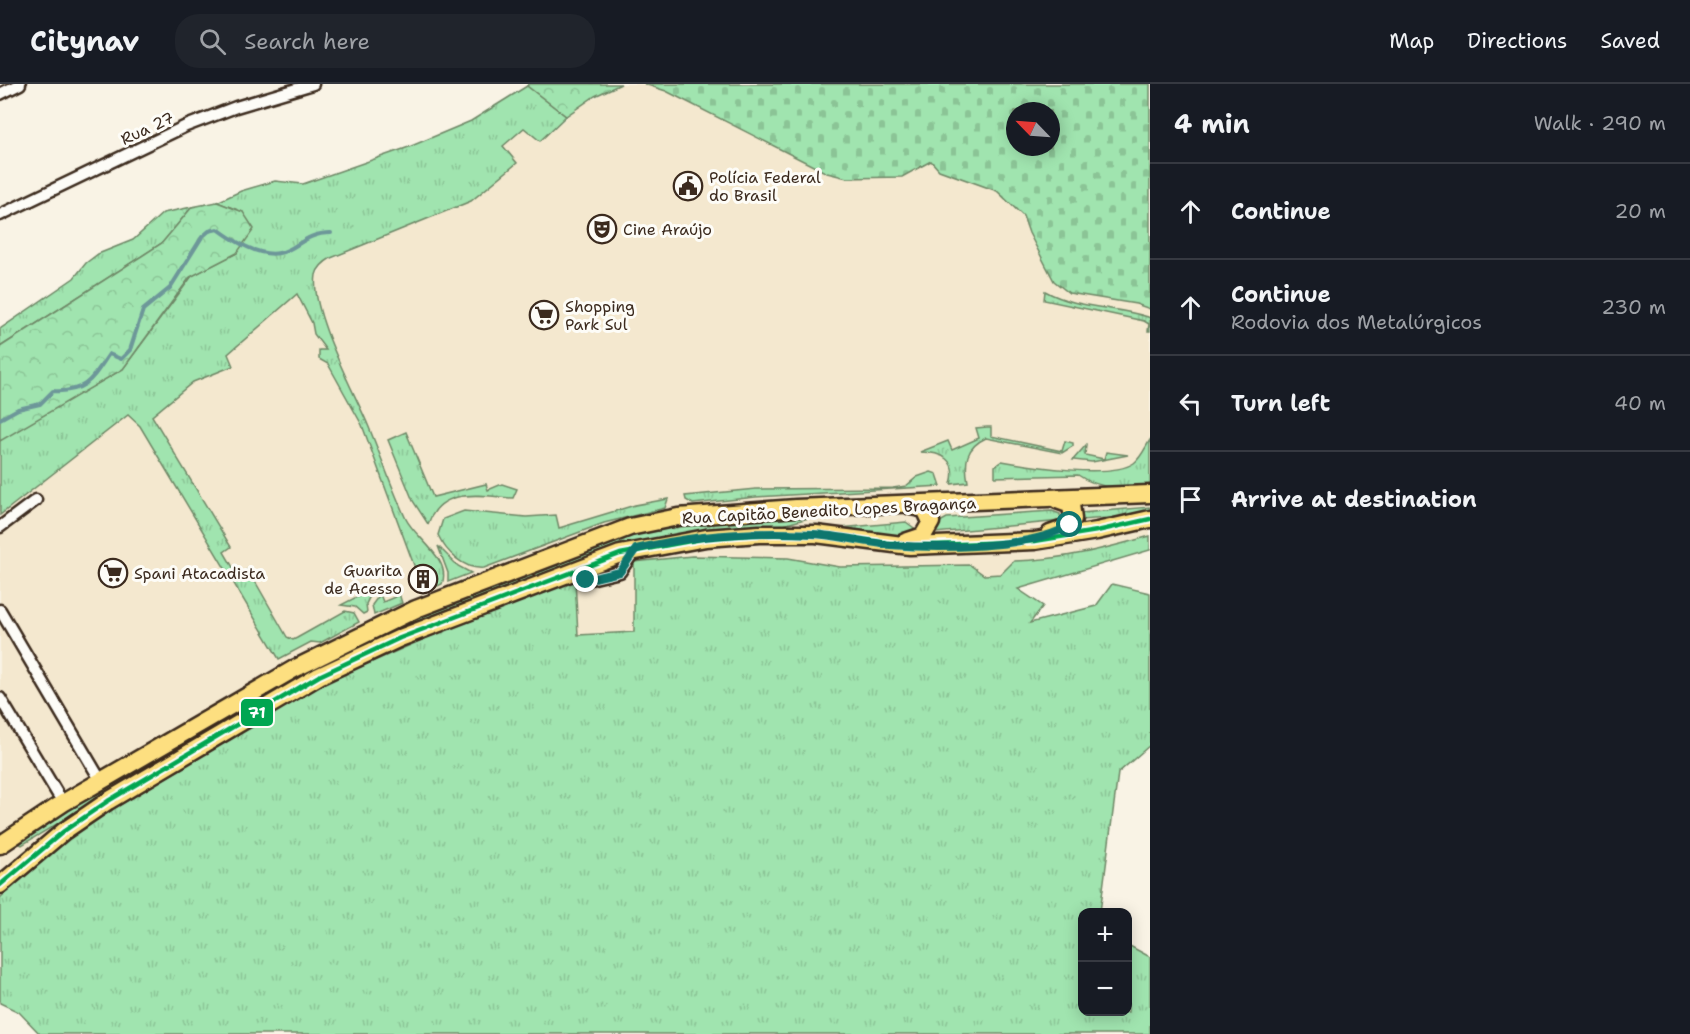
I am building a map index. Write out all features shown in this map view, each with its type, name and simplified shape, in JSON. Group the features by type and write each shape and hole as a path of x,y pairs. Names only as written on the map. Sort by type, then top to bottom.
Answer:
{"main road":[{"name":"Rua Capitão Benedito Lopes Bragança","path":"0,845 63,803 294,669 383,624 606,535 658,521 709,514 1150,494"},
{"path":"1035,540 1064,529 1073,519 1071,505 1053,499"},
{"path":"893,545 917,540 930,527 931,517 925,509 904,505"},
{"path":"0,885 63,831 127,789 319,676 400,638 574,569 636,549 706,538 759,534 816,534 893,545 942,546 1035,540 1097,531 1150,519"}],"street":[{"path":"0,94 20,84"},
{"name":"Rua 27","path":"0,215 186,126 236,107 313,84"},
{"path":"0,527 36,500"},
{"path":"0,610 101,781"},
{"path":"0,698 63,803"}],"shaded area":[{"path":"621,84 645,84 666,91 827,173 840,177 903,177 931,161 996,190 1006,198 1023,216 1029,233 1069,293 1136,304 1150,309 1150,536 1092,553 1052,560 1014,561 1001,574 984,575 970,565 840,567 788,558 692,556 634,563 634,632 578,635 575,580 488,611 326,682 110,811 0,898 0,515 128,415 152,416 193,382 233,366 227,354 316,277 325,262 471,201 517,163 503,146 525,128 540,141 581,105"}],"green space":[{"path":"529,84 621,84 595,96 566,116 527,86"},
{"path":"644,84 1150,84 1150,309 1136,304 1069,293 1054,281 1029,233 1023,216 997,191 939,170 931,161 902,177 847,178 827,173 666,91"},
{"path":"527,86 566,116 540,141 524,128 503,146 517,163 471,201 331,258 322,265 316,275 319,309 334,350 368,425 406,519 442,566 444,575 442,584 422,593 415,585 415,568 362,425 328,364 319,359 319,350 326,350 314,334 312,323 297,294 228,354 233,366 193,382 152,416 231,547 224,552 238,576 248,569 287,637 293,640 345,611 354,613 359,622 320,643 311,642 279,659 140,426 128,415 0,515 0,439 123,369 192,276 237,253 243,212 217,202 241,191 275,181 303,184 409,147 471,121"},
{"path":"217,202 243,212 254,229 237,253 190,277 123,369 0,441 0,347 162,243 192,207"},
{"path":"192,207 162,243 0,347 0,329 74,278 86,263 98,254 133,240 163,213"},
{"path":"1045,291 1070,301 1148,317 1150,318 1150,331 1148,331 1149,324 1144,321 1044,300"},
{"path":"991,427 991,436 1062,451 1065,441 1073,443 1073,446 1062,453 986,438 970,451 966,468 968,482 951,484 953,476 950,463 941,456 920,452 948,441 952,450 979,438 976,428"},
{"path":"406,432 433,497 486,484 488,490 502,484 517,489 513,498 476,495 452,499 442,504 434,512 428,524 413,501 388,440"},
{"path":"1150,440 1150,487 1104,486 1078,475 995,477 995,466 1002,461 1070,470 1123,468 1134,463 1141,456"},
{"path":"1086,445 1085,455 1104,459 1106,452 1128,455 1092,462 1073,460"},
{"path":"931,472 937,474 941,486 756,497 693,504 686,500 685,496 756,489 893,488 906,486 917,477"},
{"path":"668,499 665,508 604,523 484,568 470,566 457,559 438,535 443,519 464,511 526,517 556,515 559,528 635,505"},
{"path":"1150,507 1150,510 1122,517 1081,520 1081,513"},
{"path":"1052,511 1060,514 1061,521 935,533 938,523 947,518"},
{"path":"771,516 812,517 776,527 599,557 198,739 22,845 20,844 31,830 233,708 420,614 626,536 687,523"},
{"path":"906,522 917,530 901,537 880,536 839,528"},
{"path":"1150,536 1150,550 1018,589 1043,606 1030,623 1096,606 1112,584 1150,593 1150,745 1118,773 1101,908 1078,908 1078,1016 1132,1016 1132,947 1150,957 1150,1034 40,1034 19,1012 0,1003 0,898 52,849 110,811 326,682 488,611 575,579 578,635 634,632 634,562 692,556 788,558 840,567 970,565 984,575 1001,574 1014,561 1083,553"},
{"path":"438,546 458,566 471,573 448,582 448,573"},
{"path":"397,587 402,603 374,615 372,605 380,594 383,602 397,596 394,588"},
{"path":"374,588 366,604 367,612 363,614 355,607 341,605"}],"waterway":[{"path":"0,419 18,409 40,404 53,391 73,390 81,387 93,377 109,354 121,359 130,350 143,310 170,288 202,237 209,231 218,229 247,247 271,254 291,249 314,236 331,233"}],"transit line":[{"name":"71","path":"0,885 64,831 108,801 319,676 400,638 620,554 706,538 759,534 816,534 910,546 1035,541 1097,531 1150,519"}],"place":[{"name":"Polícia Federal do Brasil","path":"688,186"},
{"name":"Cine Araújo","path":"602,229"},
{"name":"Shopping Park Sul","path":"544,315"},
{"name":"Spani Atacadista","path":"113,573"},
{"name":"Guarita de Acesso","path":"423,579"}],"route":[{"path":"586,580 620,572 636,549 706,538 789,533 816,534 893,545 942,546 1035,540 1070,525"}]}
